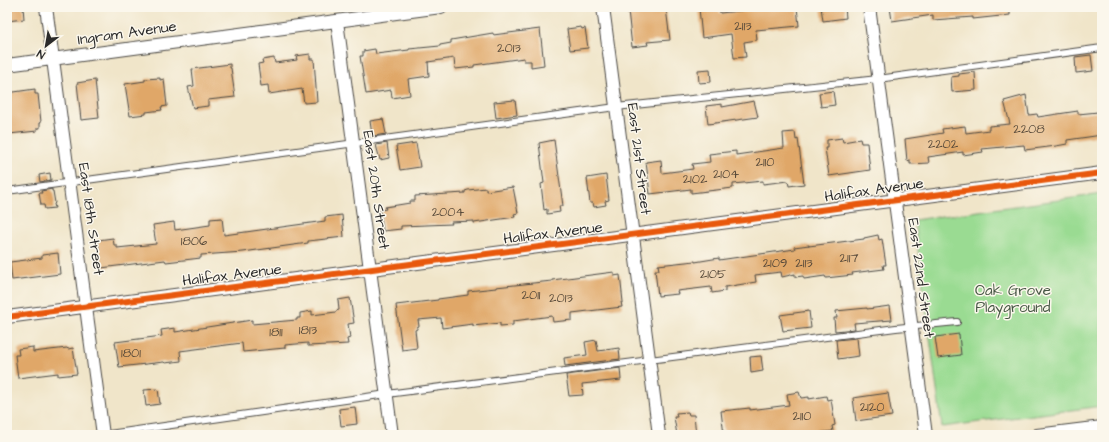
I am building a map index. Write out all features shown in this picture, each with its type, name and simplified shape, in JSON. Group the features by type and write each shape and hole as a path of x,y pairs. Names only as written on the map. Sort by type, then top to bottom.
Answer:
{"street":[{"name":"East 18th Street","path":"46,7 102,435"},
{"name":"Ingram Avenue","path":"7,65 441,7"},
{"name":"East 21st Street","path":"603,7 659,435"},
{"name":"East 22nd Street","path":"869,7 926,435"},
{"name":"East 20th Street","path":"337,21 392,435"},
{"name":"Halifax Avenue","path":"7,317 1102,173"},
{"path":"1036,435 1102,426"}],"lane":[{"path":"7,191 616,107 878,79 1102,48"},
{"path":"102,435 387,394 911,326 957,322"}],"green space":[{"name":"Oak Grove Playground","path":"1102,194 1102,406 942,427 914,220"}],"building":[{"path":"7,7 23,7 24,19 7,21"},
{"path":"719,7 720,13 778,7 797,7 799,26 756,30 757,40 744,42 746,57 734,58 731,34 702,38 699,8"},
{"path":"821,7 845,7 846,18 823,21"},
{"path":"890,7 1010,7 1010,15 973,19 973,17 933,20 933,15 892,21"},
{"path":"642,8 642,10 666,8 670,40 647,42 648,45 632,47 628,10"},
{"path":"581,27 582,29 585,28 588,48 570,50 567,29"},
{"path":"540,29 544,65 531,67 531,61 524,61 524,58 455,69 454,58 428,62 429,76 408,79 410,95 392,98 391,90 366,94 360,56 363,56 363,51 375,49 376,54 409,50 440,46 451,43 451,40 493,33 493,35"},
{"path":"310,54 310,59 314,59 317,102 304,103 302,89 269,94 268,85 261,86 258,64 263,63 262,60 274,58 275,63 297,60 296,56"},
{"path":"1091,55 1093,71 1076,73 1075,57"},
{"path":"230,64 235,97 208,100 208,106 193,108 188,87 194,86 192,69"},
{"path":"710,69 711,82 699,83 698,70"},
{"path":"975,72 976,90 952,92 951,77 959,76 959,74"},
{"path":"160,78 160,80 164,79 167,106 161,107 162,110 130,116 125,84 145,81 145,79"},
{"path":"95,80 99,118 81,120 77,83"},
{"path":"35,89 35,94 38,94 41,122 40,128 37,128 37,131 9,134 7,128 7,93"},
{"path":"833,91 835,105 821,107 819,93"},
{"path":"1026,95 1029,115 1037,114 1038,117 1078,111 1078,114 1098,112 1098,115 1102,115 1102,135 1067,140 1067,144 1025,150 1024,145 982,149 983,152 963,155 963,152 928,157 929,163 910,164 910,160 907,161 905,139 943,133 942,129 965,126 966,133 989,130 989,126 1010,124 1004,101"},
{"path":"515,100 517,115 496,118 494,102"},
{"path":"754,101 758,117 708,124 706,106 722,104 722,107"},
{"path":"383,119 386,134 372,135 370,121"},
{"path":"795,132 796,140 798,139 804,184 789,186 788,181 763,184 763,181 733,184 733,188 691,193 691,189 650,194 646,162 661,160 662,173 693,169 692,164 710,162 709,154 736,151 736,155 784,148 783,133"},
{"path":"842,138 843,142 860,139 861,143 867,143 870,170 829,176 825,148 827,148 827,140"},
{"path":"554,140 563,206 559,206 560,212 547,214 547,209 544,210 541,184 544,183 539,143"},
{"path":"387,143 389,158 380,160 376,145"},
{"path":"416,143 420,167 400,170 396,146"},
{"path":"50,173 51,180 40,182 39,175"},
{"path":"606,175 609,200 605,201 606,205 594,207 593,203 590,203 587,178"},
{"path":"513,187 518,213 514,214 515,217 474,223 474,221 451,222 452,224 401,226 401,229 383,231 380,210 386,209 385,207 415,201 415,196 465,193 465,191 468,190 486,188 486,191"},
{"path":"52,189 55,208 45,209 44,205 41,205 39,193 42,193 41,191"},
{"path":"342,215 344,237 308,241 308,243 243,252 201,255 201,258 166,262 165,260 101,268 98,240 113,238 114,245 117,245 117,248 156,244 153,225 174,222 175,230 210,225 210,219 222,218 224,235 325,221 325,217"},
{"path":"878,235 879,240 882,239 886,265 883,265 884,269 826,278 825,276 804,279 803,276 795,277 795,274 782,277 781,272 755,275 756,282 725,287 725,291 712,293 711,287 677,291 678,294 658,296 655,270 659,270 658,265 695,262 719,258 719,260 795,249 794,247 864,239"},
{"path":"58,253 60,274 12,280 10,262 42,258 42,255"},
{"path":"614,272 614,276 620,275 623,302 621,302 622,307 572,313 572,320 553,322 552,316 513,321 513,325 500,326 500,323 473,326 473,324 442,328 441,318 418,320 419,326 415,330 417,348 402,350 396,305 468,295 468,291"},
{"path":"350,298 354,323 348,324 350,338 347,339 348,344 308,346 308,343 285,345 285,348 243,352 242,343 180,351 181,361 119,367 115,342 162,336 161,330 175,328 175,332 252,320 252,324 297,320 297,318 300,318 300,313 312,311 312,315 336,312 339,310 338,300"},
{"path":"890,306 892,320 854,323 855,329 835,331 834,318 837,318 836,311"},
{"path":"809,311 811,328 783,331 780,315"},
{"path":"959,334 961,355 938,358 935,337"},
{"path":"857,338 859,356 838,359 836,340"},
{"path":"596,340 598,351 619,348 620,359 565,366 564,358 587,355 585,342"},
{"path":"33,347 33,352 73,348 77,374 58,376 58,373 18,378 15,355 19,355 18,349"},
{"path":"761,356 763,371 751,373 750,357"},
{"path":"620,368 621,380 582,384 583,395 569,396 566,375"},
{"path":"158,389 160,404 146,406 144,390"},
{"path":"799,392 801,398 809,397 809,399 826,396 827,400 831,399 835,425 832,426 833,431 816,433 816,435 724,435 721,411 750,408 750,410 789,405 787,394"},
{"path":"888,393 892,416 856,421 853,398"},
{"path":"355,407 357,424 341,426 339,409"},
{"path":"688,412 689,415 694,415 696,435 677,435 674,417 677,417 676,413"}],"cycle path":[{"path":"7,317 1102,173"}]}
